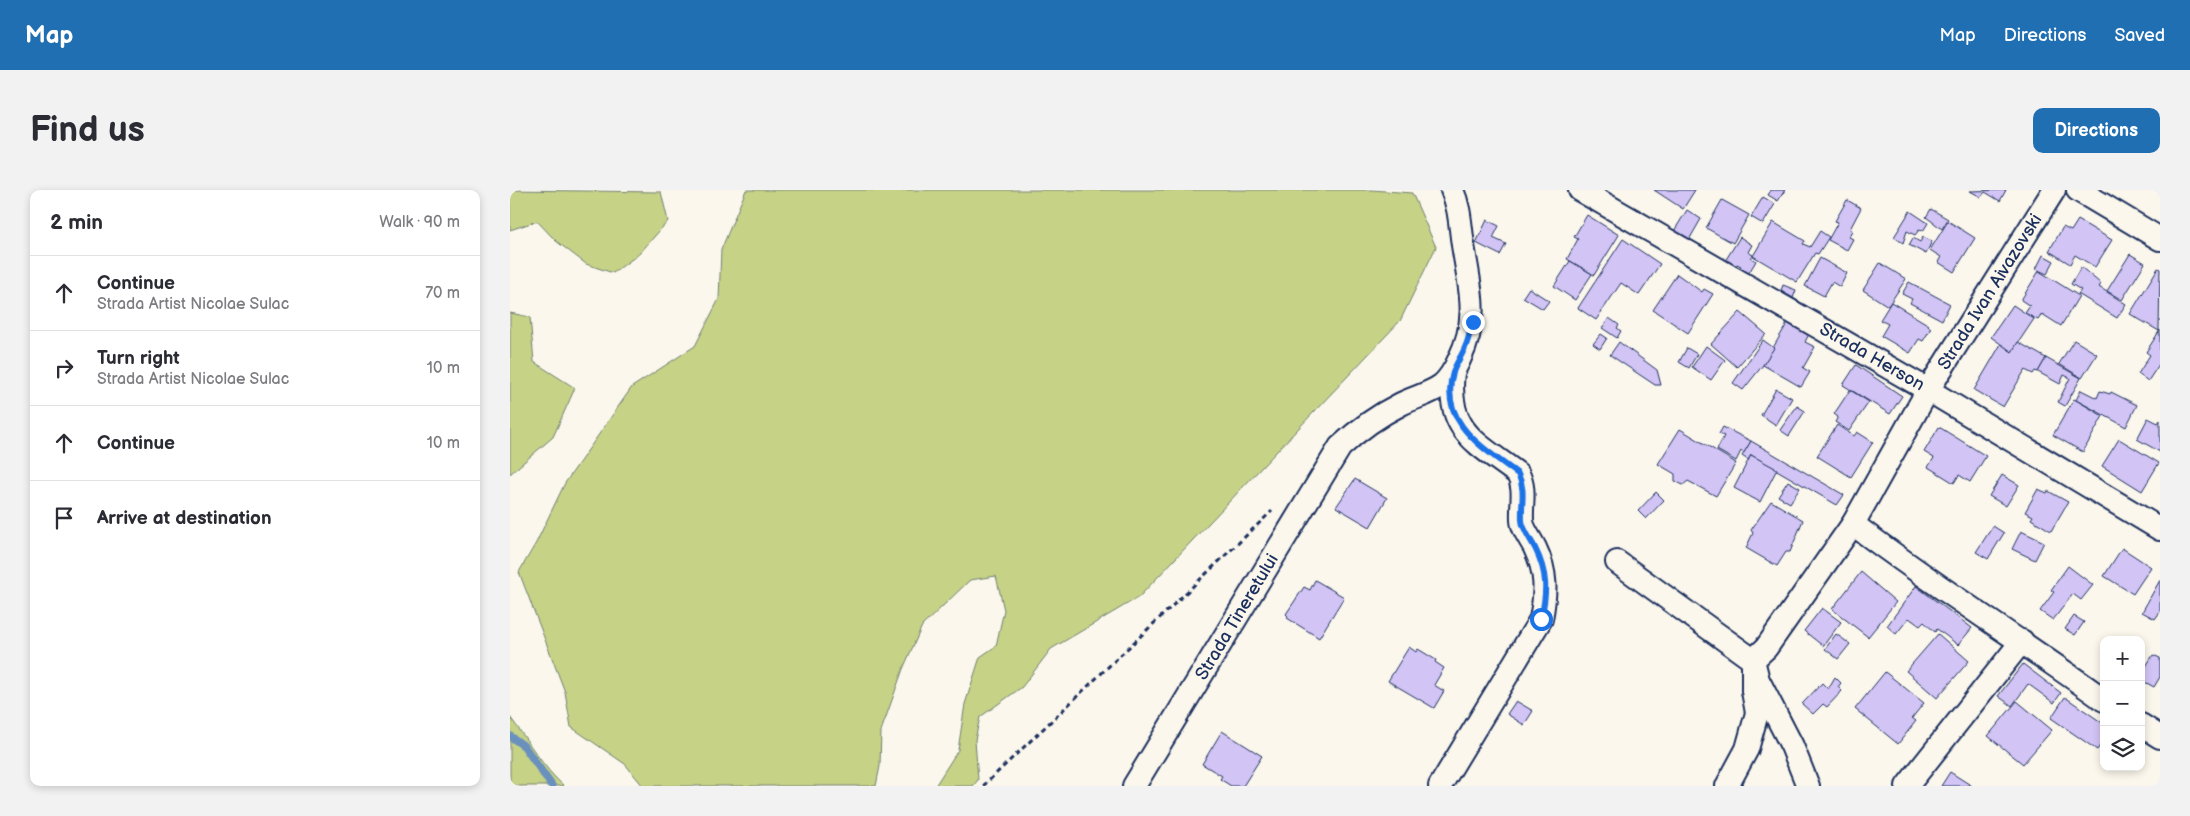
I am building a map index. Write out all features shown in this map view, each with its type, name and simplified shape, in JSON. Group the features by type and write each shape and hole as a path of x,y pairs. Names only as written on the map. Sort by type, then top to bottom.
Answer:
{"street":[{"name":"Strada Herson","path":"1580,190 1928,390 2160,530"},
{"name":"Strada Ivan Aivazovski","path":"1760,654 1853,524 1928,390 2054,190"},
{"path":"2078,190 2160,239"},
{"path":"1440,786 1541,619 1546,592 1541,560 1522,522 1524,493 1522,482 1518,474 1461,427 1450,395 1453,372 1467,344 1473,322 1471,292 1462,243 1458,195"},
{"name":"Strada Tineretului","path":"1134,786 1340,447 1364,424 1402,403 1432,391 1443,384 1453,372"},
{"path":"1853,524 1957,600 2022,641 2100,697"},
{"path":"1617,562 1760,654"},
{"path":"1907,786 2022,641"},
{"path":"1727,786 1747,749 1757,713 1752,691 1760,654"},
{"path":"1760,654 1758,680 1792,746 1808,786"},
{"path":"2143,726 2160,737"}],"path":[{"path":"983,786 1275,509"}],"green space":[{"path":"510,190 661,192 668,221 639,254 613,273 586,264 556,241 537,221 510,230"},
{"path":"746,190 1372,190 1412,193 1436,247 1400,321 1139,597 1051,649 1022,687 980,717 975,740 978,780 973,786 935,786 958,750 965,704 980,657 996,646 1004,610 996,576 970,580 922,626 903,669 881,731 880,766 876,786 643,786 625,764 571,727 565,692 519,572 536,543 565,483 632,387 695,346 719,299 721,250"},
{"path":"510,313 530,317 534,362 575,388 553,437 510,474"},
{"path":"510,717 543,762 564,786 510,786"}],"building":[{"path":"1654,190 1695,190 1683,209"},
{"path":"1771,190 1785,190 1778,201 1768,195"},
{"path":"2006,190 2000,201 1985,192 1981,197 1970,191"},
{"path":"1763,197 1775,204 1763,224 1751,217"},
{"path":"1722,200 1749,215 1733,243 1706,228"},
{"path":"1847,200 1861,208 1850,229 1852,230 1849,237 1853,239 1847,250 1828,240 1838,222 1835,221"},
{"path":"1931,209 1948,219 1942,229 1926,217"},
{"path":"1687,210 1701,219 1689,240 1674,231"},
{"path":"1910,211 1928,223 1923,231 1919,230 1915,235 1907,231 1903,243 1894,237"},
{"path":"1587,215 1619,235 1594,275 1567,259 1578,239 1574,237"},
{"path":"1487,220 1499,226 1493,238 1506,244 1500,255 1476,243"},
{"path":"2078,220 2112,240 2095,267 2075,255 2070,264 2049,251 2063,227 2071,231"},
{"path":"1948,221 1975,238 1954,272 1938,262 1941,257 1930,250"},
{"path":"1773,222 1805,241 1803,244 1810,247 1820,231 1829,237 1818,254 1815,253 1797,282 1753,256"},
{"path":"1740,237 1752,245 1748,252 1753,255 1751,258 1756,261 1747,276 1738,271 1741,266 1737,264 1735,268 1725,261"},
{"path":"1923,237 1932,241 1926,254 1909,245 1913,238 1920,242"},
{"path":"1623,239 1660,264 1639,295 1621,283 1596,320 1578,308"},
{"path":"2130,254 2145,263 2122,300 2107,291"},
{"path":"2043,255 2054,261 2047,274 2036,269"},
{"path":"1820,258 1847,273 1840,287 1832,282 1824,296 1805,286"},
{"path":"1570,261 1592,274 1575,300 1554,286"},
{"path":"1880,263 1906,279 1888,306 1863,290"},
{"path":"2081,267 2101,284 2099,287 2126,304 2117,318 2078,294 2081,290 2071,284"},
{"path":"2158,268 2160,269 2159,331 2130,314"},
{"path":"2039,271 2079,296 2061,326 2042,314 2038,320 2025,313 2030,306 2021,300"},
{"path":"1677,274 1702,292 1704,289 1713,294 1688,333 1653,310"},
{"path":"1909,282 1950,304 1942,320 1910,303 1912,299 1902,294"},
{"path":"1783,285 1796,290 1793,298 1780,293"},
{"path":"1529,288 1549,301 1543,309 1523,297"},
{"path":"1891,302 1931,328 1923,341 1919,339 1910,353 1881,336 1888,324 1880,320"},
{"path":"2013,305 2034,319 2012,352 1991,337"},
{"path":"1740,312 1766,334 1737,367 1711,344"},
{"path":"1609,318 1619,325 1617,328 1621,331 1617,338 1602,328"},
{"path":"1788,322 1809,334 1805,342 1815,347 1803,368 1810,372 1801,387 1763,365"},
{"path":"2160,330 2160,363 2148,381 2138,374 2150,355 2146,352"},
{"path":"1601,334 1607,338 1600,349 1593,344"},
{"path":"1763,340 1774,348 1743,390 1733,383"},
{"path":"2074,340 2097,354 2082,378 2059,364"},
{"path":"1619,342 1657,370 1661,385 1655,385 1610,355"},
{"path":"2018,342 2046,358 2038,372 2035,371 2033,374 2025,370 2003,407 1974,390 2001,344 2012,352"},
{"path":"1706,346 1725,360 1711,380 1692,367"},
{"path":"1687,348 1697,354 1689,368 1679,362"},
{"path":"2046,358 2081,378 2065,406 2058,402 2070,378 2064,375 2060,384 2038,372"},
{"path":"1856,365 1902,396 1890,414 1843,385"},
{"path":"1776,389 1792,398 1776,425 1761,415"},
{"path":"1850,390 1869,402 1849,431 1835,422 1838,417 1834,414"},
{"path":"2081,390 2097,398 2100,391 2110,394 2111,392 2137,405 2126,427 2076,400"},
{"path":"2074,399 2103,416 2083,452 2053,435"},
{"path":"1797,406 1805,411 1789,436 1780,430"},
{"path":"2148,418 2158,423 2160,420 2160,452 2137,439"},
{"path":"1837,425 1854,436 1857,432 1873,442 1851,477 1817,456"},
{"path":"1723,427 1751,441 1744,453 1741,451 1736,461 1717,450 1724,436 1719,434"},
{"path":"1939,427 1986,456 1970,482 1959,475 1954,483 1928,467 1934,458 1924,452"},
{"path":"1680,429 1736,463 1716,496 1688,481 1683,485 1675,481 1675,474 1658,464"},
{"path":"2119,439 2159,463 2142,491 2102,466"},
{"path":"1751,441 1844,495 1837,505 1751,455 1748,460 1742,456"},
{"path":"1751,455 1777,469 1760,502 1734,488"},
{"path":"2002,475 2019,485 2006,506 1989,496"},
{"path":"1355,479 1387,498 1370,527 1336,507"},
{"path":"1788,481 1800,488 1790,503 1778,496"},
{"path":"2038,489 2047,493 2048,491 2068,502 2051,531 2031,519 2033,516 2025,512"},
{"path":"1656,492 1664,500 1646,519 1638,511"},
{"path":"1771,501 1803,520 1790,552 1786,552 1777,566 1746,548 1753,533 1751,530"},
{"path":"1993,526 2004,533 1988,559 1976,552"},
{"path":"2021,531 2044,542 2035,560 2012,549"},
{"path":"2122,548 2151,567 2133,594 2104,576"},
{"path":"2068,566 2093,585 2081,600 2073,594 2053,620 2040,611 2054,592 2051,590"},
{"path":"1861,572 1896,602 1868,637 1832,609"},
{"path":"1315,580 1344,597 1319,638 1287,618 1286,614 1304,587 1310,590"},
{"path":"2160,580 2160,612 2155,619 2142,612"},
{"path":"1916,586 1972,628 1958,645 1937,629 1935,632 1924,622 1920,626 1909,618 1896,634 1887,626"},
{"path":"1822,608 1841,622 1823,646 1804,631"},
{"path":"2074,616 2084,622 2075,635 2065,629"},
{"path":"1836,634 1850,644 1838,659 1825,649"},
{"path":"1938,634 1969,661 1937,698 1906,671"},
{"path":"1409,647 1416,652 1418,649 1436,660 1435,662 1444,668 1434,685 1444,691 1434,708 1388,681"},
{"path":"2153,655 2160,658 2160,677 2154,687 2145,682 2145,668"},
{"path":"2023,664 2061,693 2054,703 2028,684 2012,706 1998,696"},
{"path":"1885,672 1924,703 1912,718 1916,721 1898,744 1855,709"},
{"path":"1835,677 1841,683 1838,687 1842,691 1827,707 1823,704 1813,714 1802,704 1822,683 1828,689"},
{"path":"2065,697 2100,721 2100,746 2097,750 2051,718"},
{"path":"1516,701 1533,711 1524,725 1507,714"},
{"path":"2017,701 2052,730 2023,764 1988,736"},
{"path":"1222,731 1262,756 1243,786 1231,786 1220,779 1222,776 1202,764"},
{"path":"1950,772 1972,786 1941,786"}],"waterway":[{"path":"510,736 524,746 552,786"}],"route":[{"path":"1473,322 1467,344 1453,372 1450,395 1461,427 1518,474 1522,482 1524,493 1522,522 1541,560 1546,592 1541,619"}]}
